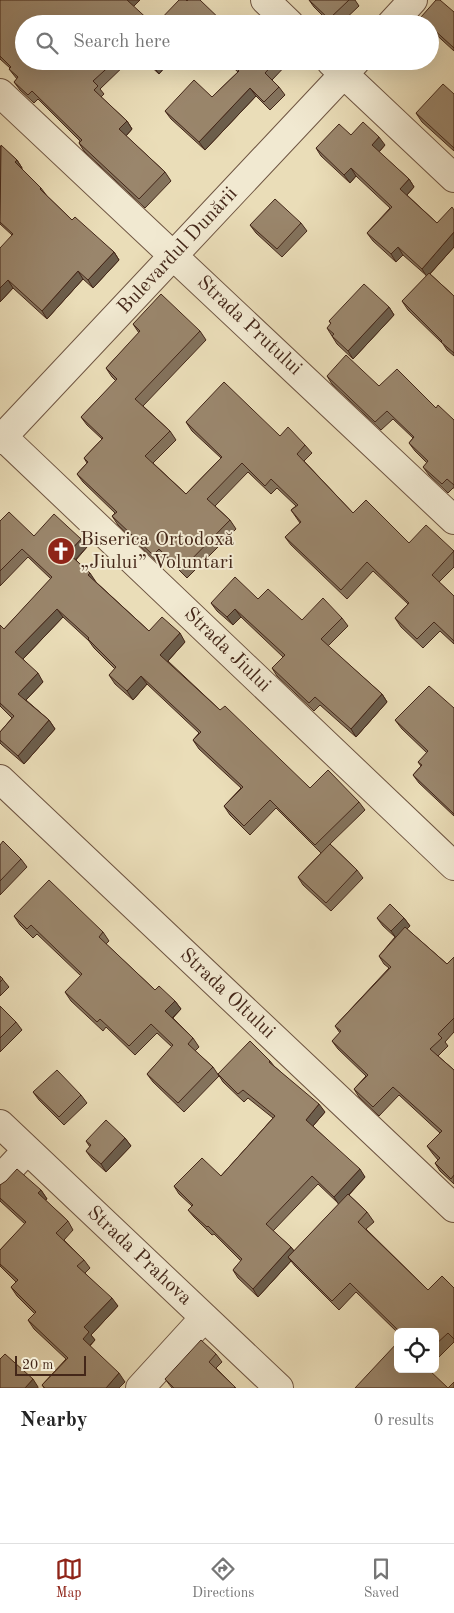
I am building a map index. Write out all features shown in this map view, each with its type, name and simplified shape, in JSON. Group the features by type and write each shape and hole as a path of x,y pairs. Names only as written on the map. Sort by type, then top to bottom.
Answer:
{"street":[{"path":"265,0 281,15"},
{"path":"399,15 413,0"},
{"name":"Bulevardul Dunării","path":"1,437 174,255 339,70"},
{"path":"348,70 454,178"},
{"name":"Strada Prutului","path":"0,93 454,520"},
{"name":"Strada Jiului","path":"1,437 454,866"},
{"name":"Strada Oltului","path":"0,779 454,1208"},
{"name":"Strada Prahova","path":"0,1124 279,1388"},
{"path":"0,1179 27,1150"},
{"path":"140,1388 204,1318"}],"building":[{"path":"0,0 127,0 143,15 15,15 15,70 105,70 93,81 98,86 94,90 127,121 119,129 165,172 139,199 79,143 82,140 32,91 28,95 14,82 18,77 9,69 11,67 0,56"},
{"path":"179,0 200,0 216,15 165,15"},
{"path":"309,0 349,0 333,15 325,15"},
{"path":"436,0 440,0 454,12 454,48 439,34 439,15 423,15"},
{"path":"268,70 265,73 279,87 264,102 250,88 199,142 165,111 194,80 212,97 239,71"},
{"path":"443,84 454,94 454,148 416,113"},
{"path":"363,122 379,137 372,145 409,179 400,189 437,223 452,207 454,210 454,232 422,269 398,247 391,254 367,233 392,207 351,168 344,175 316,148 339,124 351,135"},
{"path":"1,145 17,160 15,162 40,189 72,220 75,217 114,252 88,280 78,271 42,311 8,280 0,288 0,248 13,234 0,222"},
{"path":"275,199 301,223 277,249 250,225"},
{"path":"429,273 454,296 454,353 402,301"},
{"path":"364,284 389,307 348,351 332,336 334,334 327,328 331,323 329,321"},
{"path":"161,294 200,331 135,399 170,431 145,456 186,494 222,457 186,422 224,382 280,436 288,427 305,445 297,454 353,513 366,500 409,543 426,525 454,551 432,575 454,596 454,641 434,622 417,639 395,618 409,603 367,562 341,590 285,537 301,522 291,510 298,505 271,479 265,486 242,463 207,499 230,520 181,570 159,549 153,555 112,516 117,512 77,474 88,462 84,458 103,438 81,417 117,379 106,368 140,331 133,324"},
{"path":"346,355 379,386 397,369 436,408 438,405 454,420 454,485 447,479 442,484 423,467 428,461 409,443 414,437 387,411 375,422 327,376"},
{"path":"9,512 34,536 54,514 81,539 68,553 90,573 88,575 149,631 162,617 180,633 160,655 220,710 225,706 310,788 328,770 359,802 315,845 270,800 244,826 224,806 243,787 193,740 201,732 141,676 127,691 109,675 116,667 89,638 57,609 15,652 38,673 18,694 49,720 18,756 0,740 0,732 14,716 0,703 0,625 4,629 52,577 22,549 0,571 0,521"},
{"path":"235,577 258,599 268,589 302,620 323,598 342,618 321,639 382,694 351,729 315,697 309,703 272,668 285,655 235,609 227,617 211,603"},
{"path":"429,686 454,708 454,814 413,775 422,765 418,762 428,751 395,720"},
{"path":"3,841 21,859 0,881 0,845"},
{"path":"330,844 357,870 326,903 298,877"},
{"path":"49,880 103,932 99,937 155,990 159,986 175,1001 165,1011 193,1038 188,1044 213,1067 178,1103 147,1074 173,1045 151,1024 129,1046 100,1019 97,1022 65,992 82,974 31,925 27,929 14,916"},
{"path":"390,904 404,918 391,931 377,918"},
{"path":"405,927 447,964 454,957 454,1018 438,1034 442,1038 430,1049 454,1070 454,1175 451,1179 435,1163 440,1158 427,1146 442,1131 393,1087 373,1107 354,1089 368,1075 332,1041 341,1031 335,1026 391,967 379,956"},
{"path":"0,1006 16,1022 0,1038"},
{"path":"250,1041 269,1062 319,1104 306,1120 360,1169 334,1197 312,1176 266,1224 291,1247 253,1289 233,1270 242,1259 208,1226 188,1210 193,1205 174,1186 202,1158 221,1176 275,1116 243,1090 238,1094 218,1074"},
{"path":"57,1070 81,1095 59,1117 33,1092"},
{"path":"106,1120 125,1138 101,1164 86,1151 91,1145 86,1141"},
{"path":"17,1169 41,1190 38,1193 68,1221 56,1233 84,1260 77,1266 112,1298 84,1327 89,1332 83,1339 119,1373 106,1388 45,1388 42,1385 68,1358 28,1320 36,1312 11,1287 18,1280 0,1264 0,1250 26,1222 0,1198 0,1185"},
{"path":"348,1194 367,1212 358,1222 428,1290 442,1276 454,1288 454,1339 448,1333 439,1341 439,1328 396,1328 350,1283 332,1301 288,1257"},
{"path":"201,1340 216,1354 209,1362 234,1388 174,1388 165,1379"},
{"path":"394,1346 394,1373 432,1373 448,1388 355,1388"},
{"path":"5,1354 33,1379 25,1388 0,1388 0,1359"},
{"path":"454,1382 454,1388 448,1388"}],"place":[{"name":"Biserica Ortodoxă „Jiului” Voluntari","path":"61,551"}]}
